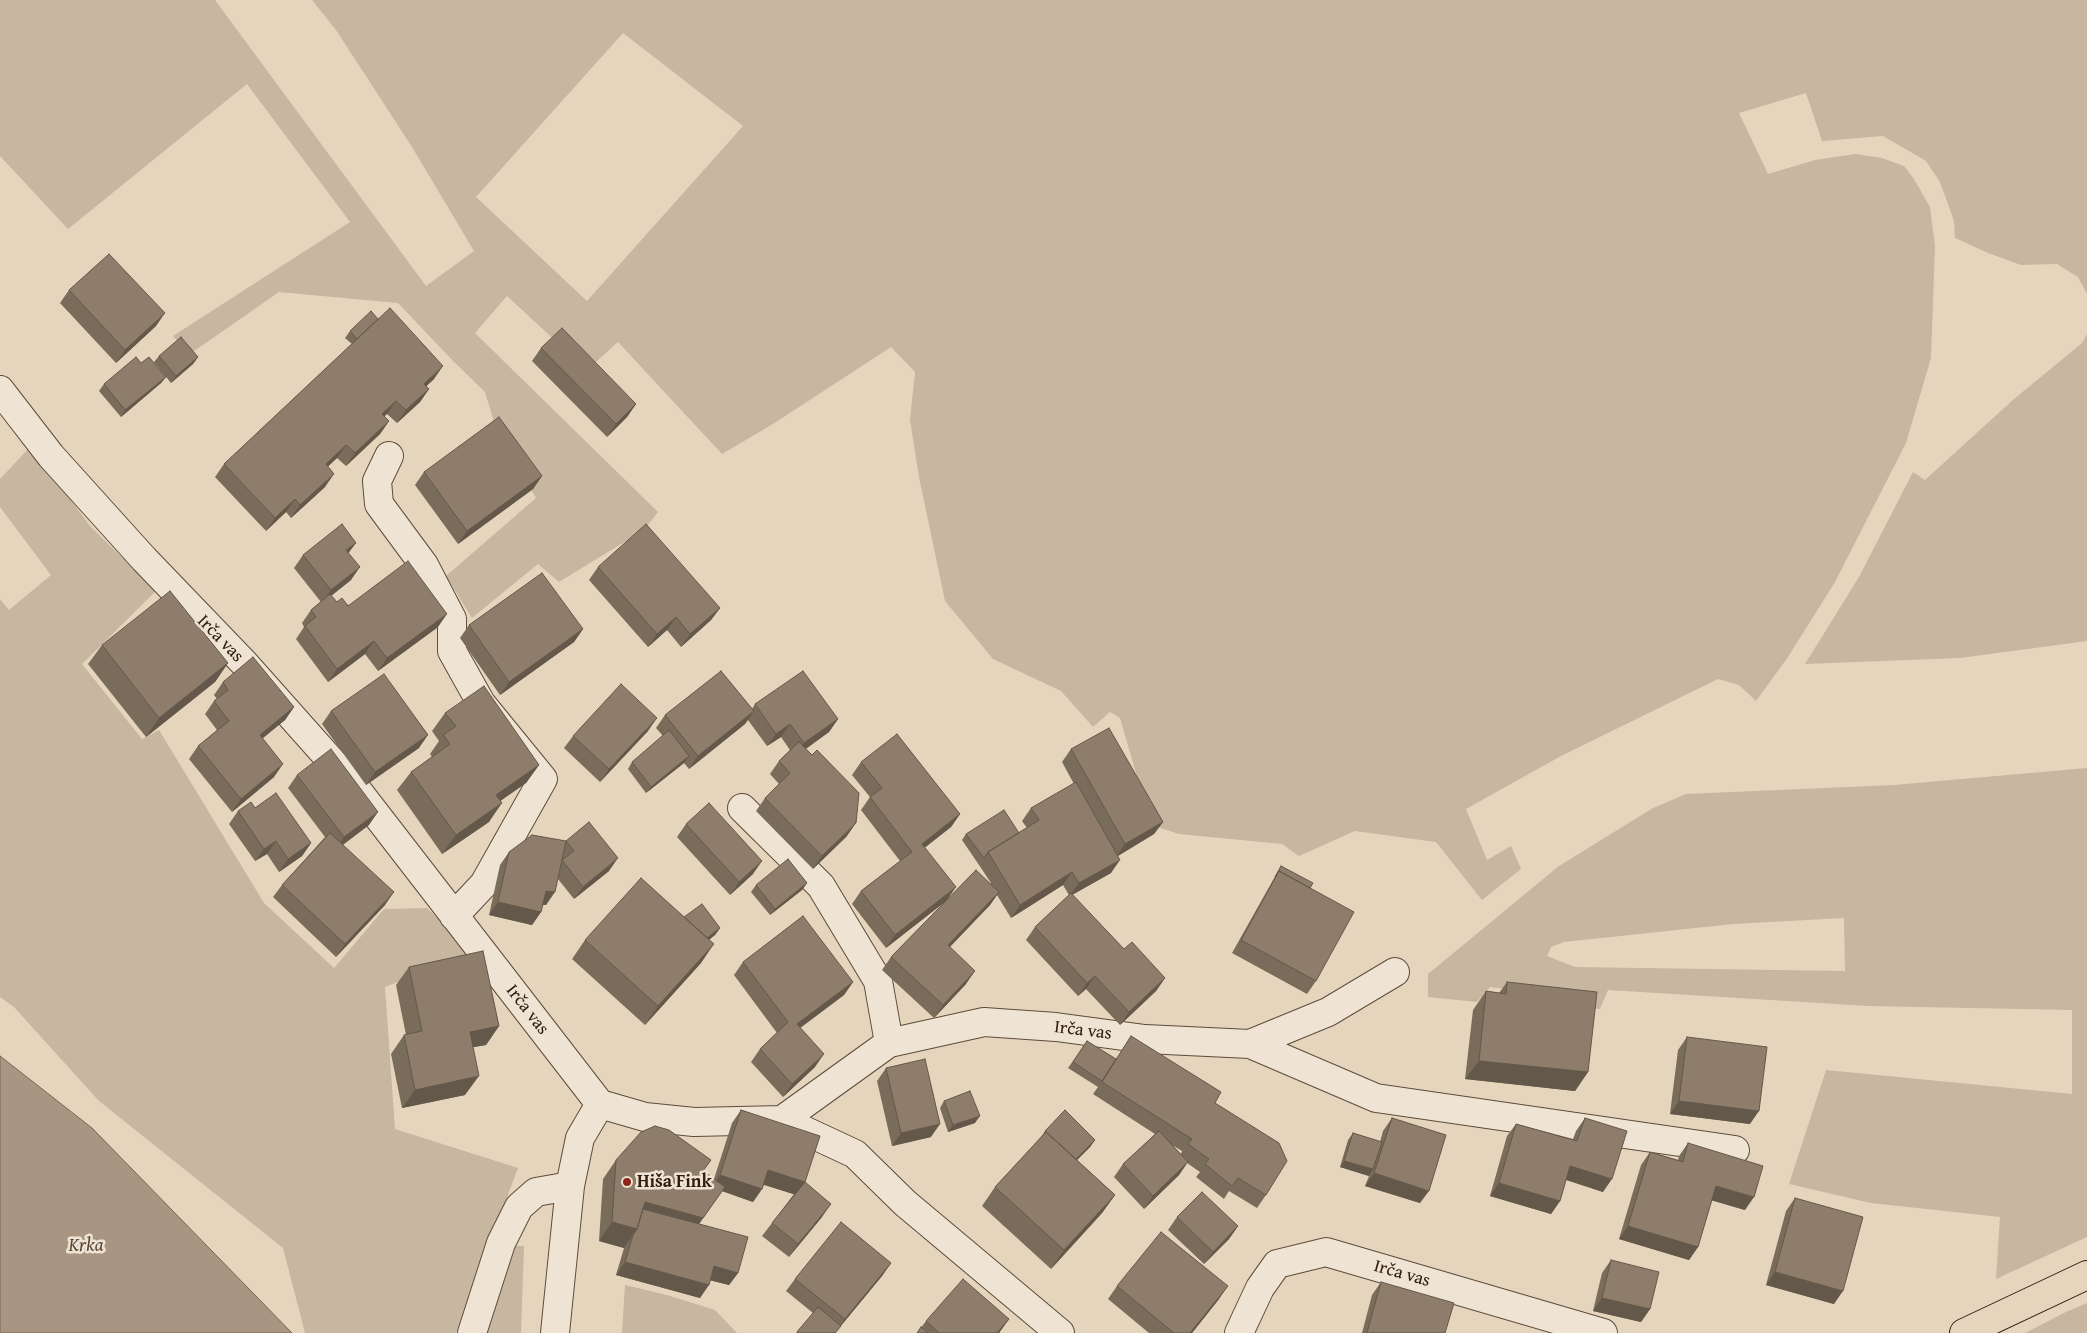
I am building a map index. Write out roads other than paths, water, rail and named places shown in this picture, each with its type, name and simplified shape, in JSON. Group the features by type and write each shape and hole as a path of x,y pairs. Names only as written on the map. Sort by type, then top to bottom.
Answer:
{"main road":[{"path":"1964,1333 2087,1275"}],"street":[{"name":"Irča vas","path":"0,390 51,456 144,559 245,664 358,791 600,1104"},
{"path":"389,456 377,481 379,504 424,565 452,619 452,651 481,702 543,779 484,884 454,916"},
{"path":"742,808 821,886 878,981 889,1043"},
{"name":"Irča vas","path":"782,1120 889,1043 984,1022 1056,1028 1144,1039 1250,1044 1328,1012 1395,972"},
{"path":"1250,1044 1376,1098 1735,1150"},
{"path":"555,1333 570,1186 580,1138 600,1104 645,1117 694,1122 782,1120 855,1154 905,1203 1060,1333"},
{"path":"472,1333 501,1243 519,1207 536,1192 570,1186"},
{"name":"Irča vas","path":"1238,1333 1260,1288 1277,1264 1326,1252 1603,1333"}],"water":[{"name":"Krka","path":"0,1056 92,1128 292,1333 0,1333"}],"place":[{"name":"Hiša Fink","path":"627,1182"}]}
